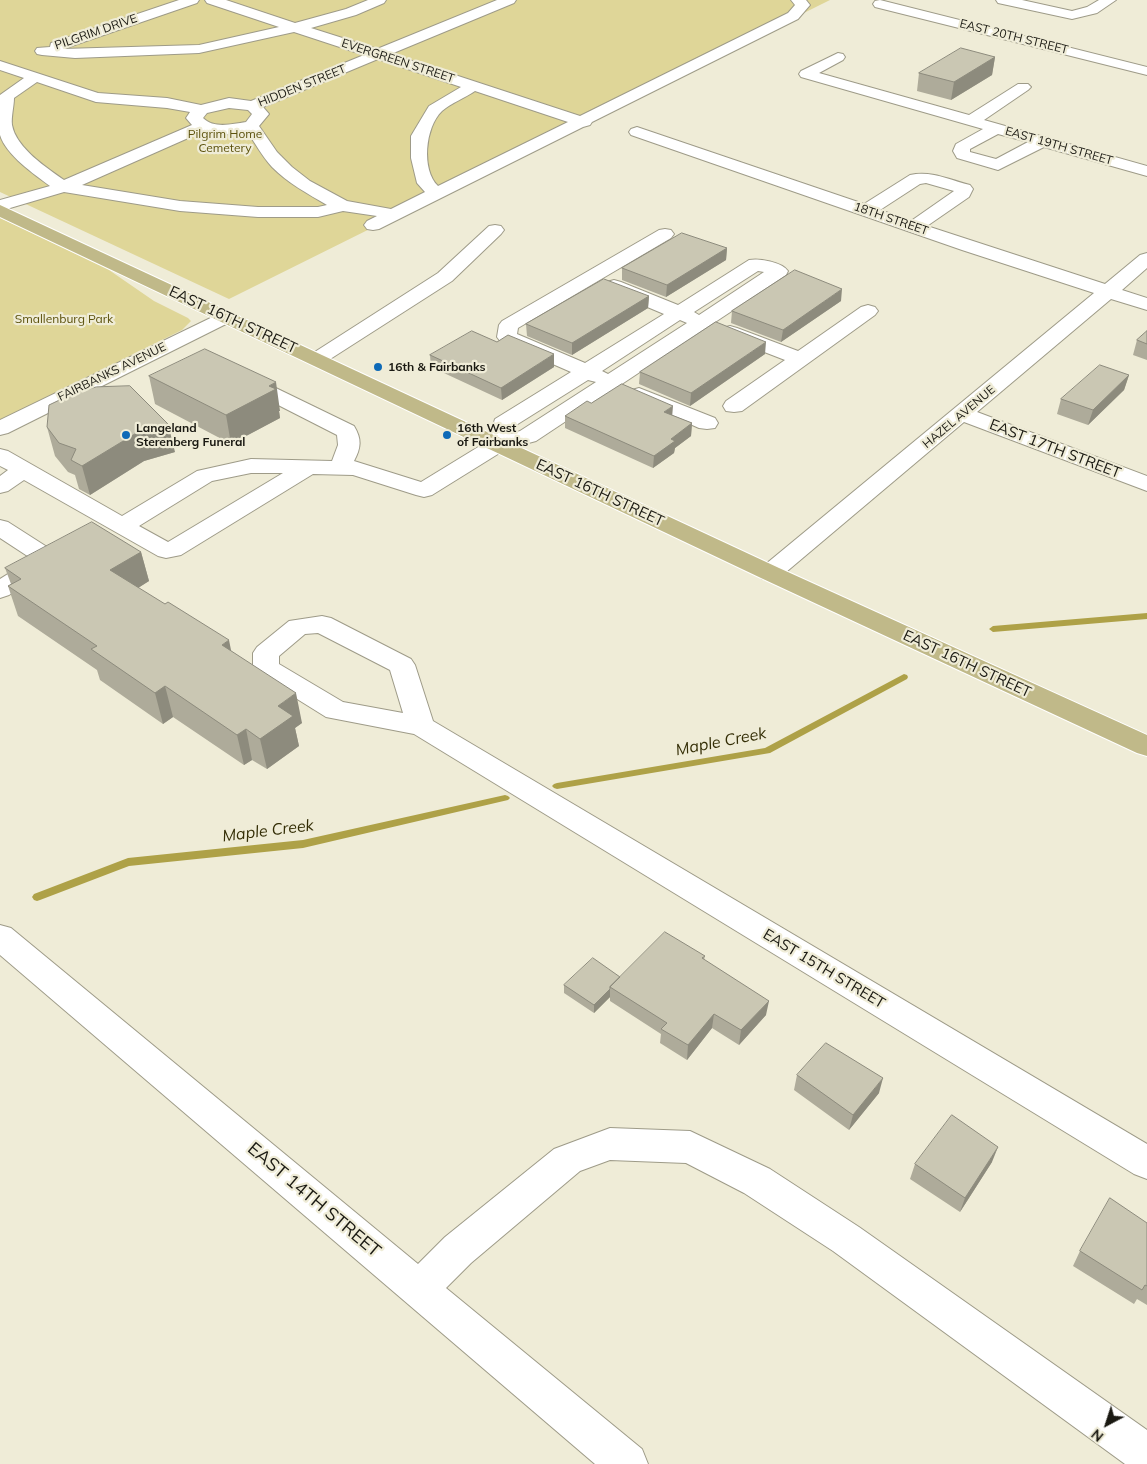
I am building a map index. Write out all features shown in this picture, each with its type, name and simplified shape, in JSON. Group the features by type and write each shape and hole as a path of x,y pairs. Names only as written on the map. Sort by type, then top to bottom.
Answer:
{"main road":[{"name":"EAST 16TH STREET","path":"0,208 225,317 770,573 1147,746"}],"street":[{"name":"PILGRIM DRIVE","path":"0,65 192,0"},
{"name":"EVERGREEN STREET","path":"212,0 584,122"},
{"path":"42,51 75,54 200,49 351,12 379,0"},
{"name":"HIDDEN STREET","path":"253,106 510,0"},
{"name":"HIDDEN STREET","path":"379,55 411,46 526,0"},
{"path":"373,225 584,122 793,16 803,5 798,0"},
{"path":"1003,0 1072,14 1092,10 1109,0"},
{"name":"EAST 20TH STREET","path":"880,4 1147,71"},
{"name":"EAST 19TH STREET","path":"838,57 806,74 1147,171"},
{"path":"0,65 96,97 167,103 202,118 223,130 251,126 261,114 253,106 229,104 202,118 64,187 0,208"},
{"path":"36,76 7,96 4,125 12,143 32,165 64,187 180,206 258,212 318,212 343,206"},
{"path":"437,194 425,183 419,158 418,136 435,109 473,86"},
{"path":"971,121 1023,87"},
{"path":"251,126 272,156 293,176 319,193 343,206 373,210 394,216"},
{"path":"997,128 962,147 963,155 998,165 1043,141"},
{"name":"18TH STREET","path":"637,132 866,211 1147,304"},
{"path":"866,211 916,178 927,178 964,189 963,193 914,227"},
{"path":"317,359 445,277 495,230"},
{"path":"665,234 509,325 507,337 706,423"},
{"name":"HAZEL AVENUE","path":"770,573 1147,259"},
{"path":"122,526 205,476 251,466 354,468 424,490 498,444 528,436 779,271 756,264 503,424 498,444"},
{"path":"592,277 800,359"},
{"path":"734,406 868,311"},
{"name":"FAIRBANKS AVENUE","path":"0,428 225,317"},
{"path":"227,372 346,431 350,442 347,455 340,468"},
{"name":"EAST 17TH STREET","path":"963,414 1147,484"},
{"path":"0,456 166,551 173,550 309,467"},
{"path":"0,486 23,470"},
{"path":"0,528 49,559 0,590"},
{"name":"EAST 15TH STREET","path":"421,726 402,665 322,624 298,627 266,653 266,668 336,710 421,726 1147,1163"},
{"name":"EAST 14TH STREET","path":"0,937 627,1464"},
{"path":"419,1289 458,1250 567,1160 610,1144 690,1147 757,1181 846,1239 1147,1455"}],"green space":[{"name":"Pilgrim Home Cemetery","path":"0,0 830,0 229,299 0,192"},
{"name":"Smallenburg Park","path":"0,218 109,270 154,301 191,321 182,330 0,421"}],"building":[{"path":"961,48 995,57 954,82 919,73"},
{"path":"682,233 727,248 667,285 622,268"},
{"path":"795,270 842,289 783,330 732,311"},
{"path":"604,279 649,296 572,343 526,324"},
{"path":"716,322 766,342 691,393 640,372"},
{"path":"472,331 497,342 508,335 554,354 501,388 430,355"},
{"path":"1147,331 1147,344 1137,340"},
{"path":"205,349 276,382 269,386 276,389 226,415 149,376"},
{"path":"1100,365 1129,375 1093,410 1061,399"},
{"path":"622,384 673,406 664,412 692,423 671,439 675,441 654,456 565,416 587,401 591,403"},
{"path":"130,386 168,424 138,432 82,466 71,460 76,449 59,443 47,427 49,405 72,394 96,387"},
{"path":"92,522 141,552 110,570 165,604 168,602 229,640 222,645 296,693 278,706 293,716 260,739 246,729 237,735 165,686 155,693 91,649 97,646 8,586 21,579 5,568"},
{"path":"665,932 705,956 702,958 769,1001 741,1030 714,1014 688,1045 661,1029 667,1023 610,987"},
{"path":"593,958 620,977 594,1005 564,985"},
{"path":"826,1043 883,1078 853,1115 797,1075"},
{"path":"952,1115 998,1147 965,1198 915,1164"},
{"path":"1110,1198 1147,1223 1147,1286 1145,1285 1142,1290 1080,1251"}],"waterway":[{"name":"Maple Creek","path":"993,629 1147,616"},
{"name":"Maple Creek","path":"557,786 767,751 904,677"},
{"name":"Maple Creek","path":"37,897 128,862 303,844 505,798"}],"place":[{"name":"16th & Fairbanks","path":"378,367"},
{"name":"Langeland Sterenberg Funeral","path":"126,435"},
{"name":"16th West of Fairbanks","path":"447,435"}]}
